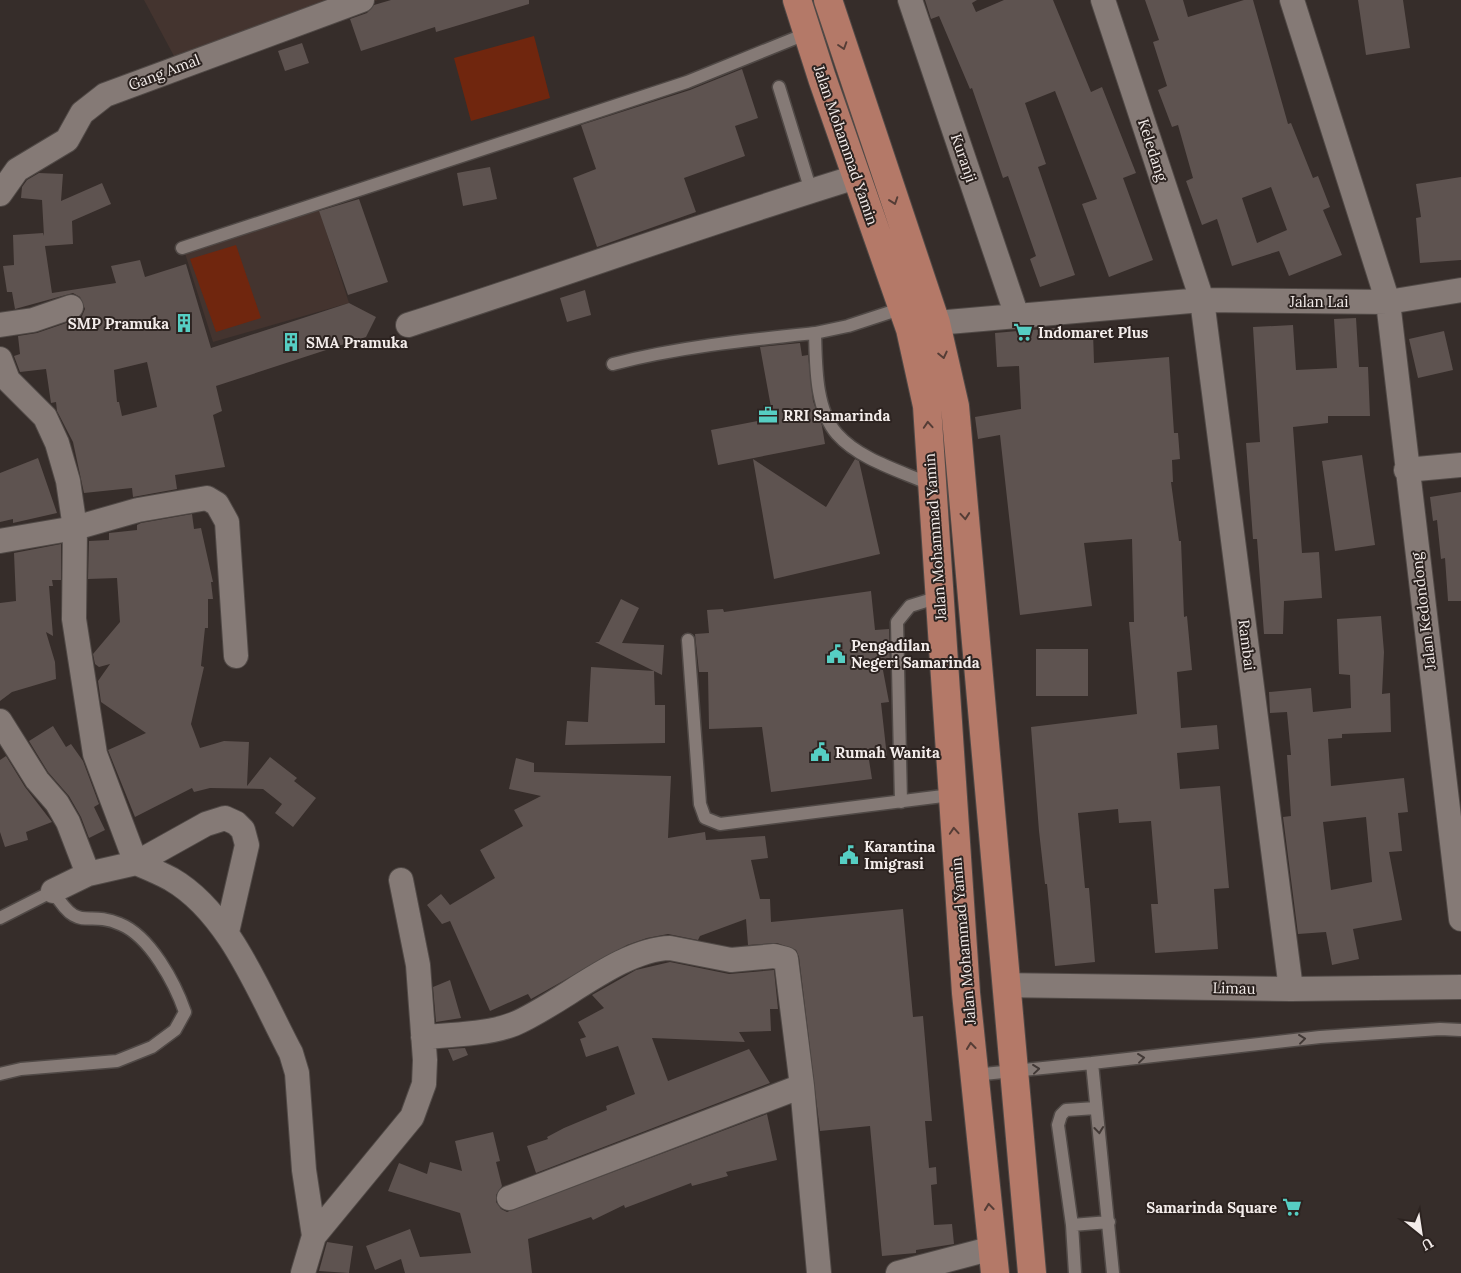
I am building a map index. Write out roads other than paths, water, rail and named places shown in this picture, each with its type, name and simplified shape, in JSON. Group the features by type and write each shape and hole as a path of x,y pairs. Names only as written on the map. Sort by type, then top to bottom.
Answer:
{"main road":[{"name":"Jalan Mohammad Yamin","path":"797,0 856,177 916,320 955,406 1032,1273"},
{"name":"Jalan Mohammad Yamin","path":"828,0 916,320 927,406 951,796 966,994 994,1260"}],"street":[{"name":"Gang Amal","path":"0,194 17,170 67,140 82,113 105,95 362,0"},
{"name":"Kuranji","path":"910,0 1017,316"},
{"name":"Keledang","path":"1104,0 1202,300"},
{"path":"1292,0 1388,302"},
{"path":"408,325 856,177"},
{"name":"Jalan Lai","path":"916,320 1017,316 1202,300 1388,302 1461,290"},
{"name":"Rambai","path":"1202,300 1291,989"},
{"name":"Jalan Kedondong","path":"1388,302 1406,470 1461,919"},
{"path":"0,325 34,320 71,307"},
{"path":"0,359 8,380 45,417 57,442 68,481 75,528 74,619 95,754 136,863 178,885 192,895 227,932 291,1053 297,1073 304,1170 314,1236"},
{"path":"1406,470 1461,465"},
{"path":"0,541 75,528 138,510 207,498 217,504 227,522 236,656"},
{"path":"0,721 37,780 57,803 68,822 88,874"},
{"path":"53,891 88,874 136,863 206,824 225,818 236,823 243,830 247,845 227,932"},
{"path":"303,1273 314,1236 412,1117 424,1084 424,1037 418,965 401,880"},
{"path":"424,1037 512,1025 549,1007 575,988 611,969 660,948 670,948 731,960 774,956 786,959 802,1086 819,1273"},
{"name":"Limau","path":"1006,985 1291,989 1461,987"},
{"path":"509,1198 802,1086"},
{"path":"898,1273 994,1260"}],"lane":[{"path":"182,248 687,82 808,33"},
{"path":"779,87 811,191"},
{"path":"613,364 640,356 746,340 815,333 848,326 916,320"},
{"path":"815,333 816,367 822,399 829,422 838,434 860,452 932,485"},
{"path":"901,802 897,622 910,606 939,597"},
{"path":"688,640 700,804 705,818 720,824 951,796"},
{"path":"0,918 53,891 63,908 78,919 102,920 119,924 136,932 175,985 185,1012 175,1030 152,1047 117,1061 21,1069 0,1074"},
{"path":"974,1075 1320,1037 1440,1029 1461,1030"},
{"path":"1092,1063 1113,1273"},
{"path":"1076,1273 1072,1225 1058,1125 1061,1116 1066,1110 1096,1108"},
{"path":"1072,1225 1109,1222"}],"place":[{"name":"SMP Pramuka","path":"184,323"},
{"name":"Indomaret Plus","path":"1023,332"},
{"name":"SMA Pramuka","path":"291,342"},
{"name":"RRI Samarinda","path":"768,415"},
{"name":"Pengadilan Negeri Samarinda","path":"836,654"},
{"name":"Rumah Wanita","path":"820,752"},
{"name":"Karantina Imigrasi","path":"849,855"},
{"name":"Samarinda Square","path":"1292,1207"}]}
